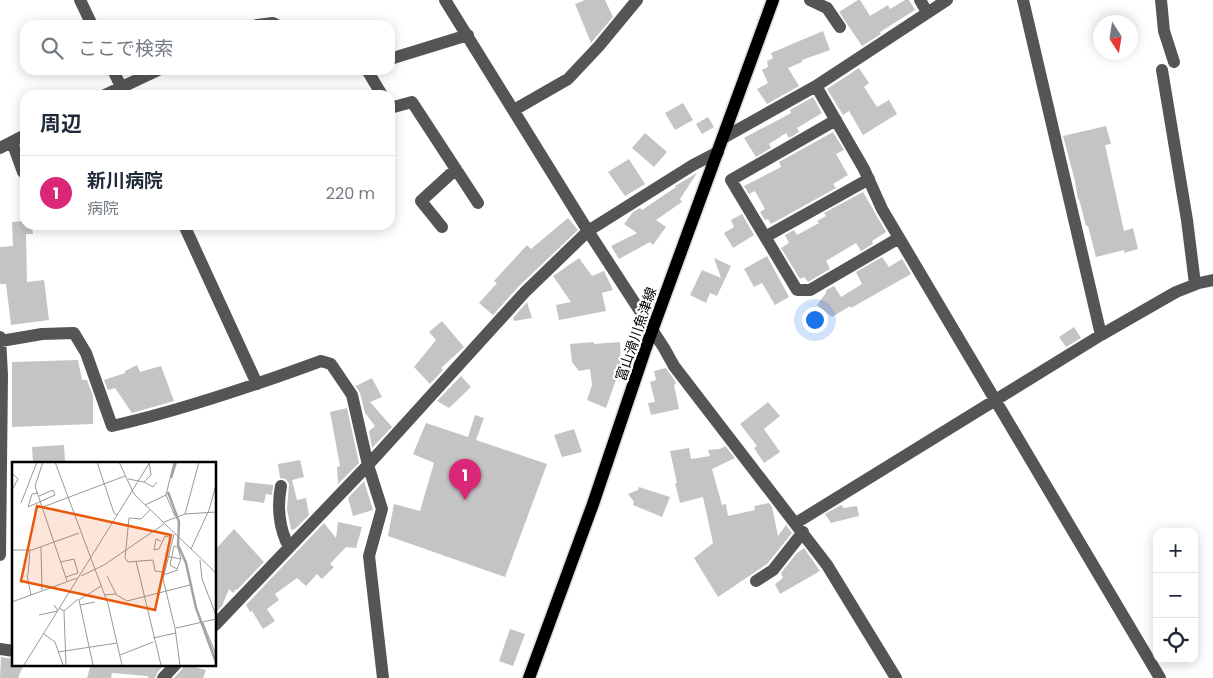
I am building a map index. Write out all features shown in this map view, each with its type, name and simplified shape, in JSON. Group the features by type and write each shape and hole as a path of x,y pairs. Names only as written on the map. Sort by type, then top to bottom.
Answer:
{"main road":[{"name":"富山滑川魚津線","path":"529,678 593,504 652,330 773,0"}],"street":[{"path":"80,0 90,20"},
{"path":"445,0 674,366 827,565 896,678"},
{"path":"514,110 568,79 637,0"},
{"path":"810,0 827,8 840,27"},
{"path":"920,0 927,12"},
{"path":"723,138 816,86 946,0"},
{"path":"1023,0 1101,335"},
{"path":"1161,0 1164,31 1174,62"},
{"path":"395,57 468,35"},
{"path":"1162,70 1187,220 1195,284"},
{"path":"115,75 123,90"},
{"path":"125,90 150,75"},
{"path":"370,75 379,90"},
{"path":"816,86 868,179 882,209 1160,678"},
{"path":"395,107 412,102 478,202"},
{"path":"836,120 731,180 797,290 810,290 900,238"},
{"path":"0,148 20,138"},
{"path":"12,142 20,164"},
{"path":"216,624 368,465 525,292 588,231 693,165 718,152"},
{"path":"442,227 421,201 456,169"},
{"path":"766,237 868,179"},
{"path":"186,230 257,384"},
{"path":"756,581 773,570 800,528 995,399 1176,292 1195,284 1213,280"},
{"path":"0,555 0,339 42,334 74,333 86,353 112,426 257,384 321,361 331,364 352,396 368,465 382,510 369,556 383,678"},
{"path":"281,486 278,501 284,537 289,547"},
{"path":"163,678 174,666"}],"building":[{"path":"585,0 605,0 613,17 591,43 575,4"},
{"path":"860,0 870,16 888,5 890,9 905,0 909,0 915,10 862,46 839,12"},
{"path":"823,31 830,50 802,60 802,62 788,68 799,86 767,104 757,89 768,83 762,70 768,67 767,61 773,58 771,53"},
{"path":"859,68 869,83 864,87 877,107 889,100 897,114 863,135 849,111 843,115 827,89"},
{"path":"813,97 822,113 797,128 799,132 789,138 786,133 769,144 771,148 756,157 744,138 791,113 790,110"},
{"path":"683,103 693,120 675,130 665,113"},
{"path":"708,117 714,127 702,134 696,124"},
{"path":"1106,126 1111,144 1105,145 1124,231 1133,228 1138,249 1124,253 1124,250 1096,257 1088,226 1086,226 1078,200 1063,136"},
{"path":"833,132 844,150 836,154 848,175 833,184 836,188 771,224 768,219 765,220 760,212 765,209 755,191 749,194 744,186 781,167 779,162"},
{"path":"645,133 667,152 654,167 632,148"},
{"path":"629,159 645,184 625,196 608,172"},
{"path":"697,173 680,199 682,202 656,220 666,227 653,245 650,242 619,259 611,246 637,233 624,224 633,212 640,208 642,210"},
{"path":"863,192 886,232 872,241 873,244 861,251 856,243 826,261 830,269 808,282 804,277 800,279 781,248 789,243 785,235 794,230 797,235 819,223 817,221 826,216 824,213"},
{"path":"742,214 754,235 733,248 724,233 734,227 731,220"},
{"path":"568,218 578,230 519,286 493,315 479,303 497,283 494,281 527,245 531,249"},
{"path":"20,221 20,230 33,230 33,234 26,234 27,282 44,280 49,320 11,325 6,284 0,284 0,247 13,246 12,222"},
{"path":"767,256 789,297 775,305 762,283 754,287 744,269"},
{"path":"882,257 889,267 902,259 911,274 832,317 817,305 826,293 826,290 834,286 841,297 862,284 856,272"},
{"path":"579,258 592,276 604,271 613,290 602,293 606,311 559,320 556,305 571,302 553,276"},
{"path":"714,258 731,266 717,296 710,293 706,303 690,295 702,270 721,278"},
{"path":"527,302 532,318 514,321 513,318"},
{"path":"442,321 464,347 441,368 443,370 430,384 414,367 436,340 429,332"},
{"path":"1074,327 1081,338 1066,347 1059,337"},
{"path":"594,342 594,344 620,342 621,368 617,369 618,374 606,408 587,400 592,385 590,369 579,371 572,362 570,344"},
{"path":"78,360 82,380 87,380 93,396 93,424 12,427 12,362"},
{"path":"137,365 140,372 161,366 174,401 132,413 115,388 108,390 104,380 125,373 125,371"},
{"path":"666,368 676,384 674,385 679,409 651,415 648,403 655,402 650,382 656,380 654,371"},
{"path":"461,376 471,387 449,408 437,401"},
{"path":"372,378 382,397 370,402 392,427 372,448 369,431 375,426 365,413 360,393 353,382 356,386"},
{"path":"768,402 780,416 764,429 780,452 764,463 754,448 757,446 740,424"},
{"path":"347,408 359,463 338,484 337,467 340,466 330,412"},
{"path":"475,415 484,418 476,440 547,464 505,577 388,536 394,504 420,511 434,463 413,454 426,423 468,437"},
{"path":"574,429 582,452 562,457 554,435"},
{"path":"64,445 65,462 33,462 32,447"},
{"path":"725,446 735,458 712,469 722,505 726,504 728,516 755,510 754,506 769,503 772,507 778,536 786,525 792,533 767,564 718,597 694,558 713,543 703,497 680,503 670,451 689,448 691,459 710,456 708,450 720,449"},
{"path":"300,460 304,477 292,480 297,500 306,498 309,515 295,529 291,530 287,509 289,484 286,479 280,478 278,464"},
{"path":"364,481 373,510 353,516 348,498"},
{"path":"245,482 273,485 272,495 266,494 264,503 243,500"},
{"path":"639,487 670,497 662,517 633,505 634,502 628,494 638,490"},
{"path":"841,505 844,508 857,506 859,516 831,523 825,514"},
{"path":"338,522 362,527 356,548 346,547 330,564 334,567 322,579 317,574 306,586 297,578 275,594 279,600 267,609 275,621 263,629 246,605 324,523 336,538"},
{"path":"234,529 264,562 237,590 233,593 229,589 222,606 216,612 216,549"},
{"path":"804,548 820,571 780,594 775,584 783,578 781,573 796,554"},
{"path":"510,629 525,634 513,666 499,661"},
{"path":"1,657 12,659 12,666 23,666 18,678 0,678"},
{"path":"90,666 163,666 155,678 112,673 111,678 87,678"},
{"path":"183,666 191,666 206,670 203,678 174,678"}],"place":[{"name":"新川病院","path":"465,500"}]}
